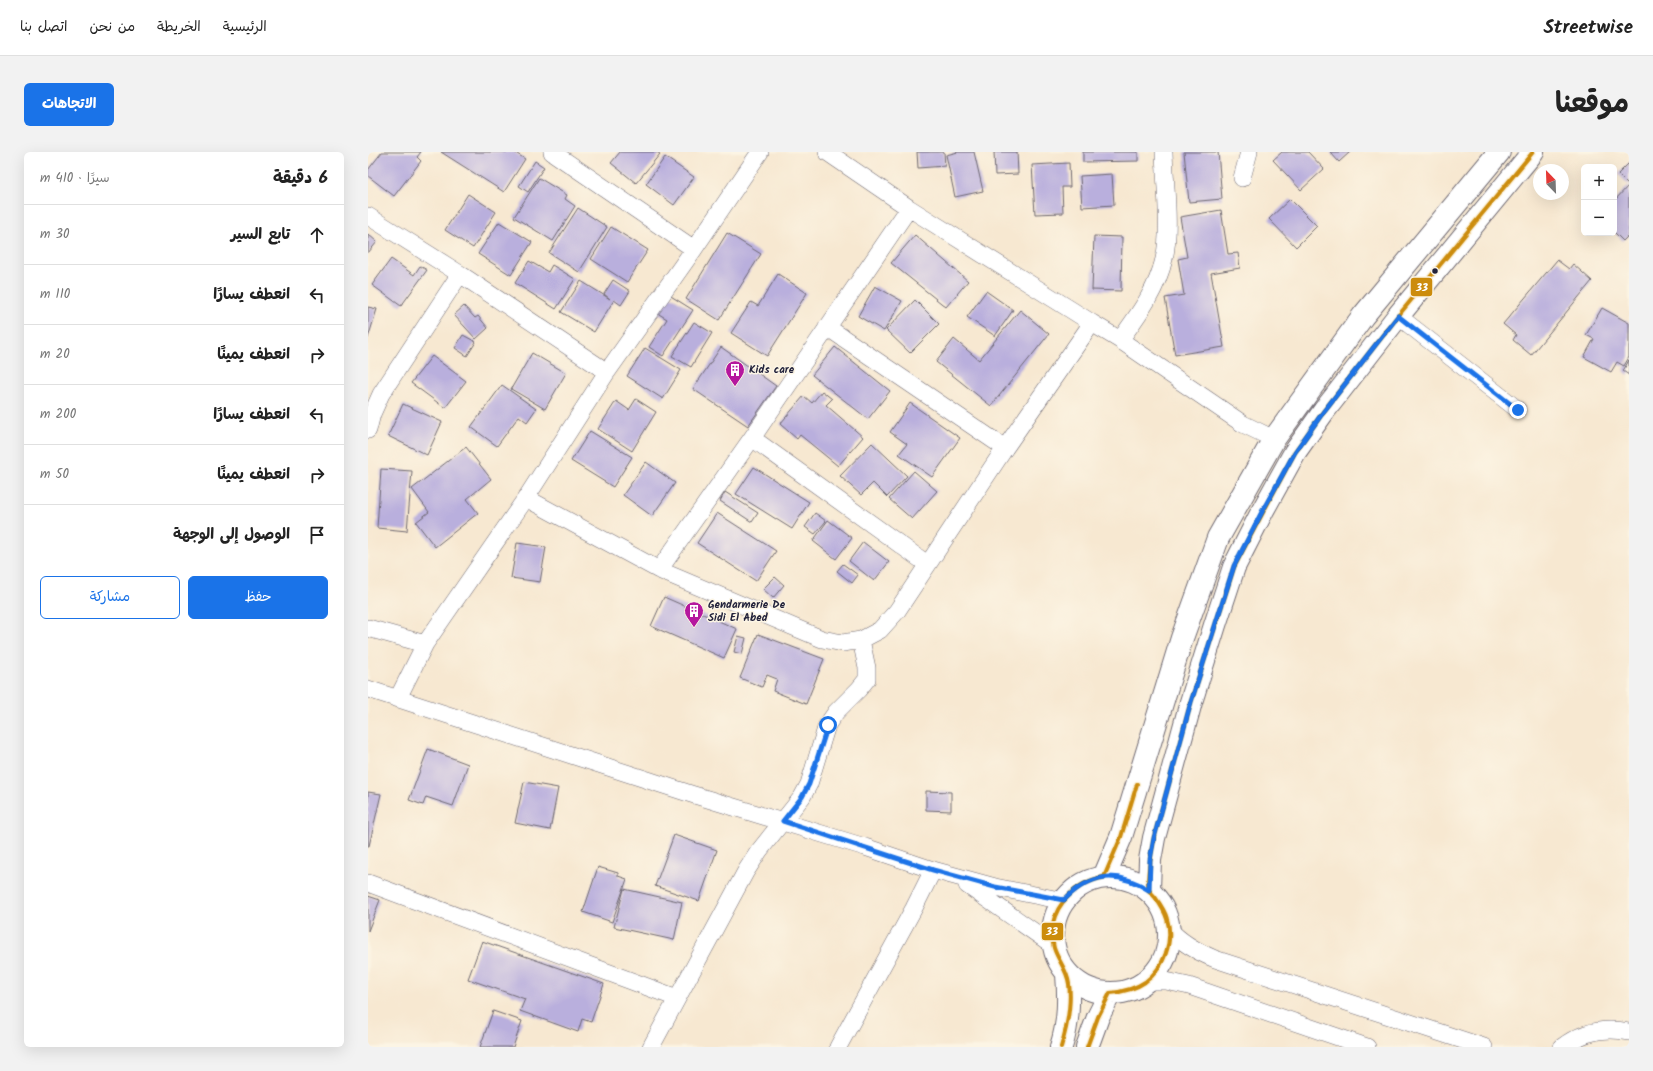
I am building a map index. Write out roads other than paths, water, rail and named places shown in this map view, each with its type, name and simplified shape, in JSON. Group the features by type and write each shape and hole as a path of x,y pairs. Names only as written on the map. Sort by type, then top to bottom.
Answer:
{"main road":[{"path":"1104,877 1121,837 1182,638 1218,538 1274,439 1363,316 1498,152"},
{"path":"1149,890 1150,860 1154,838 1193,695 1234,566 1263,510 1295,452 1324,411 1398,316 1533,152"},
{"path":"1104,877 1120,877 1135,882 1149,890 1160,903 1167,919 1169,936 1166,953 1158,968 1146,981 1123,992 1110,993 1094,991 1080,984 1067,974 1058,960 1053,945 1053,930 1056,914 1064,900 1075,889 1089,881 1104,877"},
{"path":"1061,1047 1066,1032 1069,1011 1067,974"},
{"path":"1086,1047 1110,993"}],"street":[{"path":"552,152 694,250"},
{"path":"398,698 425,644 526,498 607,372 694,250 760,152"},
{"path":"827,152 909,208 1120,340 1244,424 1274,439"},
{"path":"1120,340 1144,306 1164,259 1167,230 1164,152"},
{"path":"1242,178 1249,152"},
{"path":"659,570 752,438 909,208"},
{"path":"368,216 460,274 607,372"},
{"path":"368,430 372,414 381,394 460,274"},
{"path":"1398,316 1518,410"},
{"path":"526,498 659,570 822,640 843,644 861,640 880,630 897,611 1005,448 1092,323"},
{"path":"828,327 1005,448"},
{"path":"752,438 927,564"},
{"path":"368,628 425,644"},
{"path":"651,1047 746,870 802,797 809,784 828,725 836,712 859,689 866,679 867,668 861,640"},
{"path":"368,689 691,794 783,821 933,870 995,887 1064,900"},
{"path":"838,1047 914,908 933,870"},
{"path":"954,876 1053,945"},
{"path":"368,883 677,998"},
{"path":"1168,928 1177,939 1201,953 1215,959 1484,1047"},
{"path":"1146,981 1166,981 1189,986 1367,1047"},
{"path":"1562,1047 1572,1040 1593,1031 1616,1030 1629,1032"}],"place":[{"name":"Kids care","path":"735,387"},
{"name":"Gendarmerie De Sidi El Abed","path":"694,628"}]}
